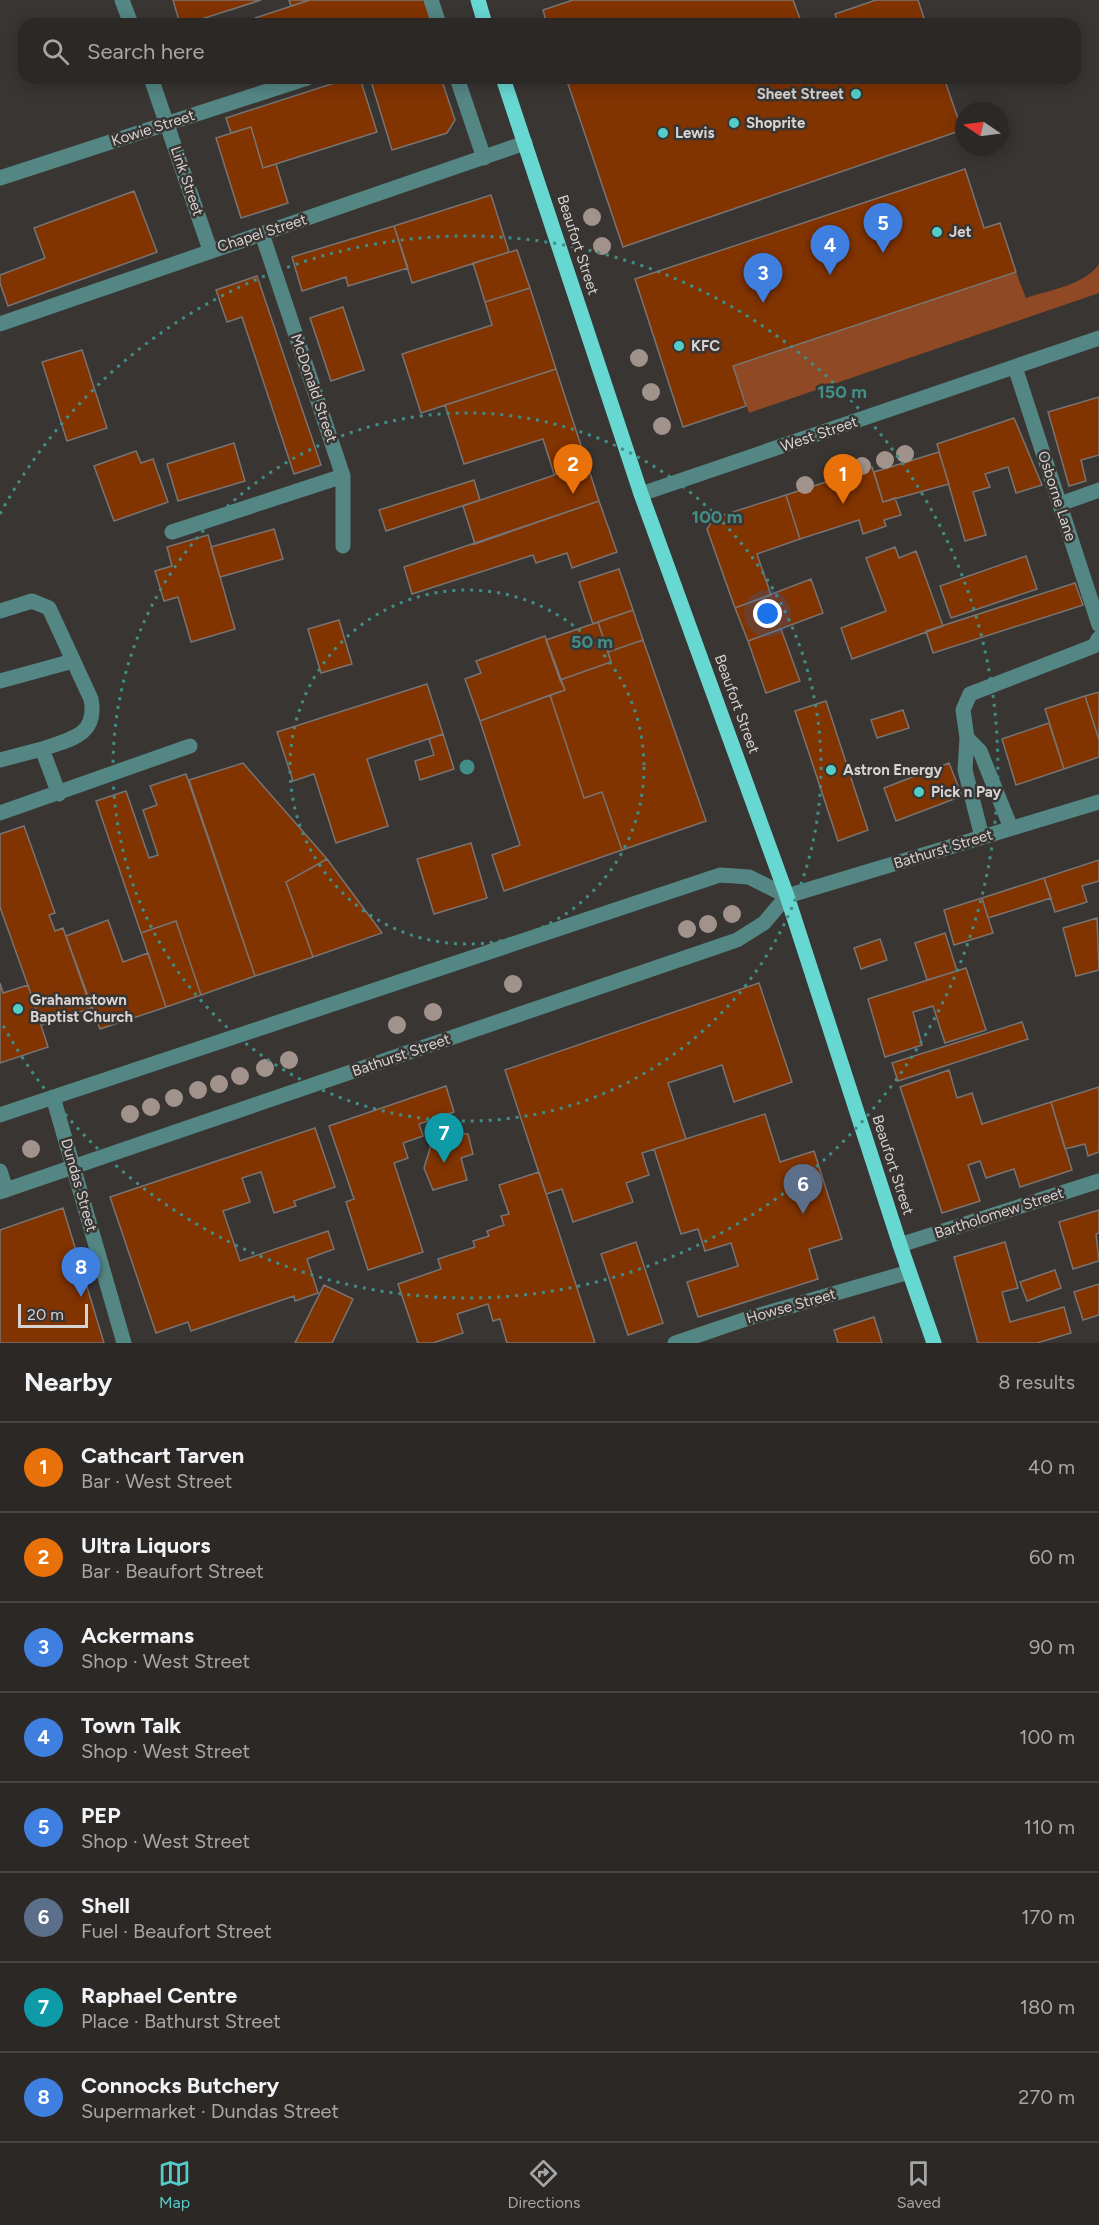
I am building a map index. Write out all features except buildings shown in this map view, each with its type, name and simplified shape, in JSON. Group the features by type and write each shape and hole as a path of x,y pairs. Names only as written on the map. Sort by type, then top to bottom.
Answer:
{"main road":[{"path":"478,0 483,18"},
{"name":"Beaufort Street","path":"505,84 641,494 788,896 900,1245 934,1343"}],"street":[{"path":"122,0 129,18"},
{"path":"431,0 437,18"},
{"name":"Link Street","path":"153,84 210,250"},
{"name":"Kowie Street","path":"0,178 288,84"},
{"path":"459,84 484,158"},
{"name":"Chapel Street","path":"0,324 525,143"},
{"name":"McDonald Street","path":"262,234 343,477 343,546"},
{"name":"West Street","path":"641,494 1099,338"},
{"name":"Osborne Lane","path":"1015,367 1099,626"},
{"path":"172,532 343,477"},
{"path":"1060,504 1099,490"},
{"path":"0,611 32,601 49,608 91,699 91,720 86,730 78,737 42,750 0,760"},
{"path":"982,837 964,770 967,738 963,710 970,694 1094,645 1099,638"},
{"path":"0,681 73,660"},
{"path":"967,738 980,751 1011,828"},
{"path":"0,813 83,786 189,746"},
{"path":"42,750 59,794"},
{"name":"Bathurst Street","path":"3,1191 737,940 764,923 788,896 1099,802"},
{"path":"0,1115 720,875 749,878 788,896"},
{"name":"Dundas Street","path":"53,1097 124,1343"},
{"path":"0,1171 3,1191"},
{"name":"Bartholomew Street","path":"900,1245 1099,1181"},
{"name":"Howse Street","path":"675,1343 746,1319 909,1272"}],"shaded area":[{"path":"1099,264 1099,293 749,413 733,366 1016,272 1026,298 1076,282 1093,271"}],"place":[{"name":"Sheet Street","path":"856,94"},
{"name":"Shoprite","path":"734,123"},
{"name":"Lewis","path":"663,133"},
{"name":"Jet","path":"937,232"},
{"name":"PEP","path":"883,253"},
{"name":"Town Talk","path":"830,275"},
{"name":"Ackermans","path":"763,303"},
{"name":"KFC","path":"679,346"},
{"name":"Ultra Liquors","path":"573,494"},
{"name":"Cathcart Tarven","path":"843,504"},
{"name":"Astron Energy","path":"831,770"},
{"name":"Pick n Pay","path":"919,792"},
{"name":"Grahamstown Baptist Church","path":"18,1009"},
{"name":"Raphael Centre","path":"444,1163"},
{"name":"Shell","path":"803,1214"},
{"name":"Connocks Butchery","path":"81,1297"}]}
